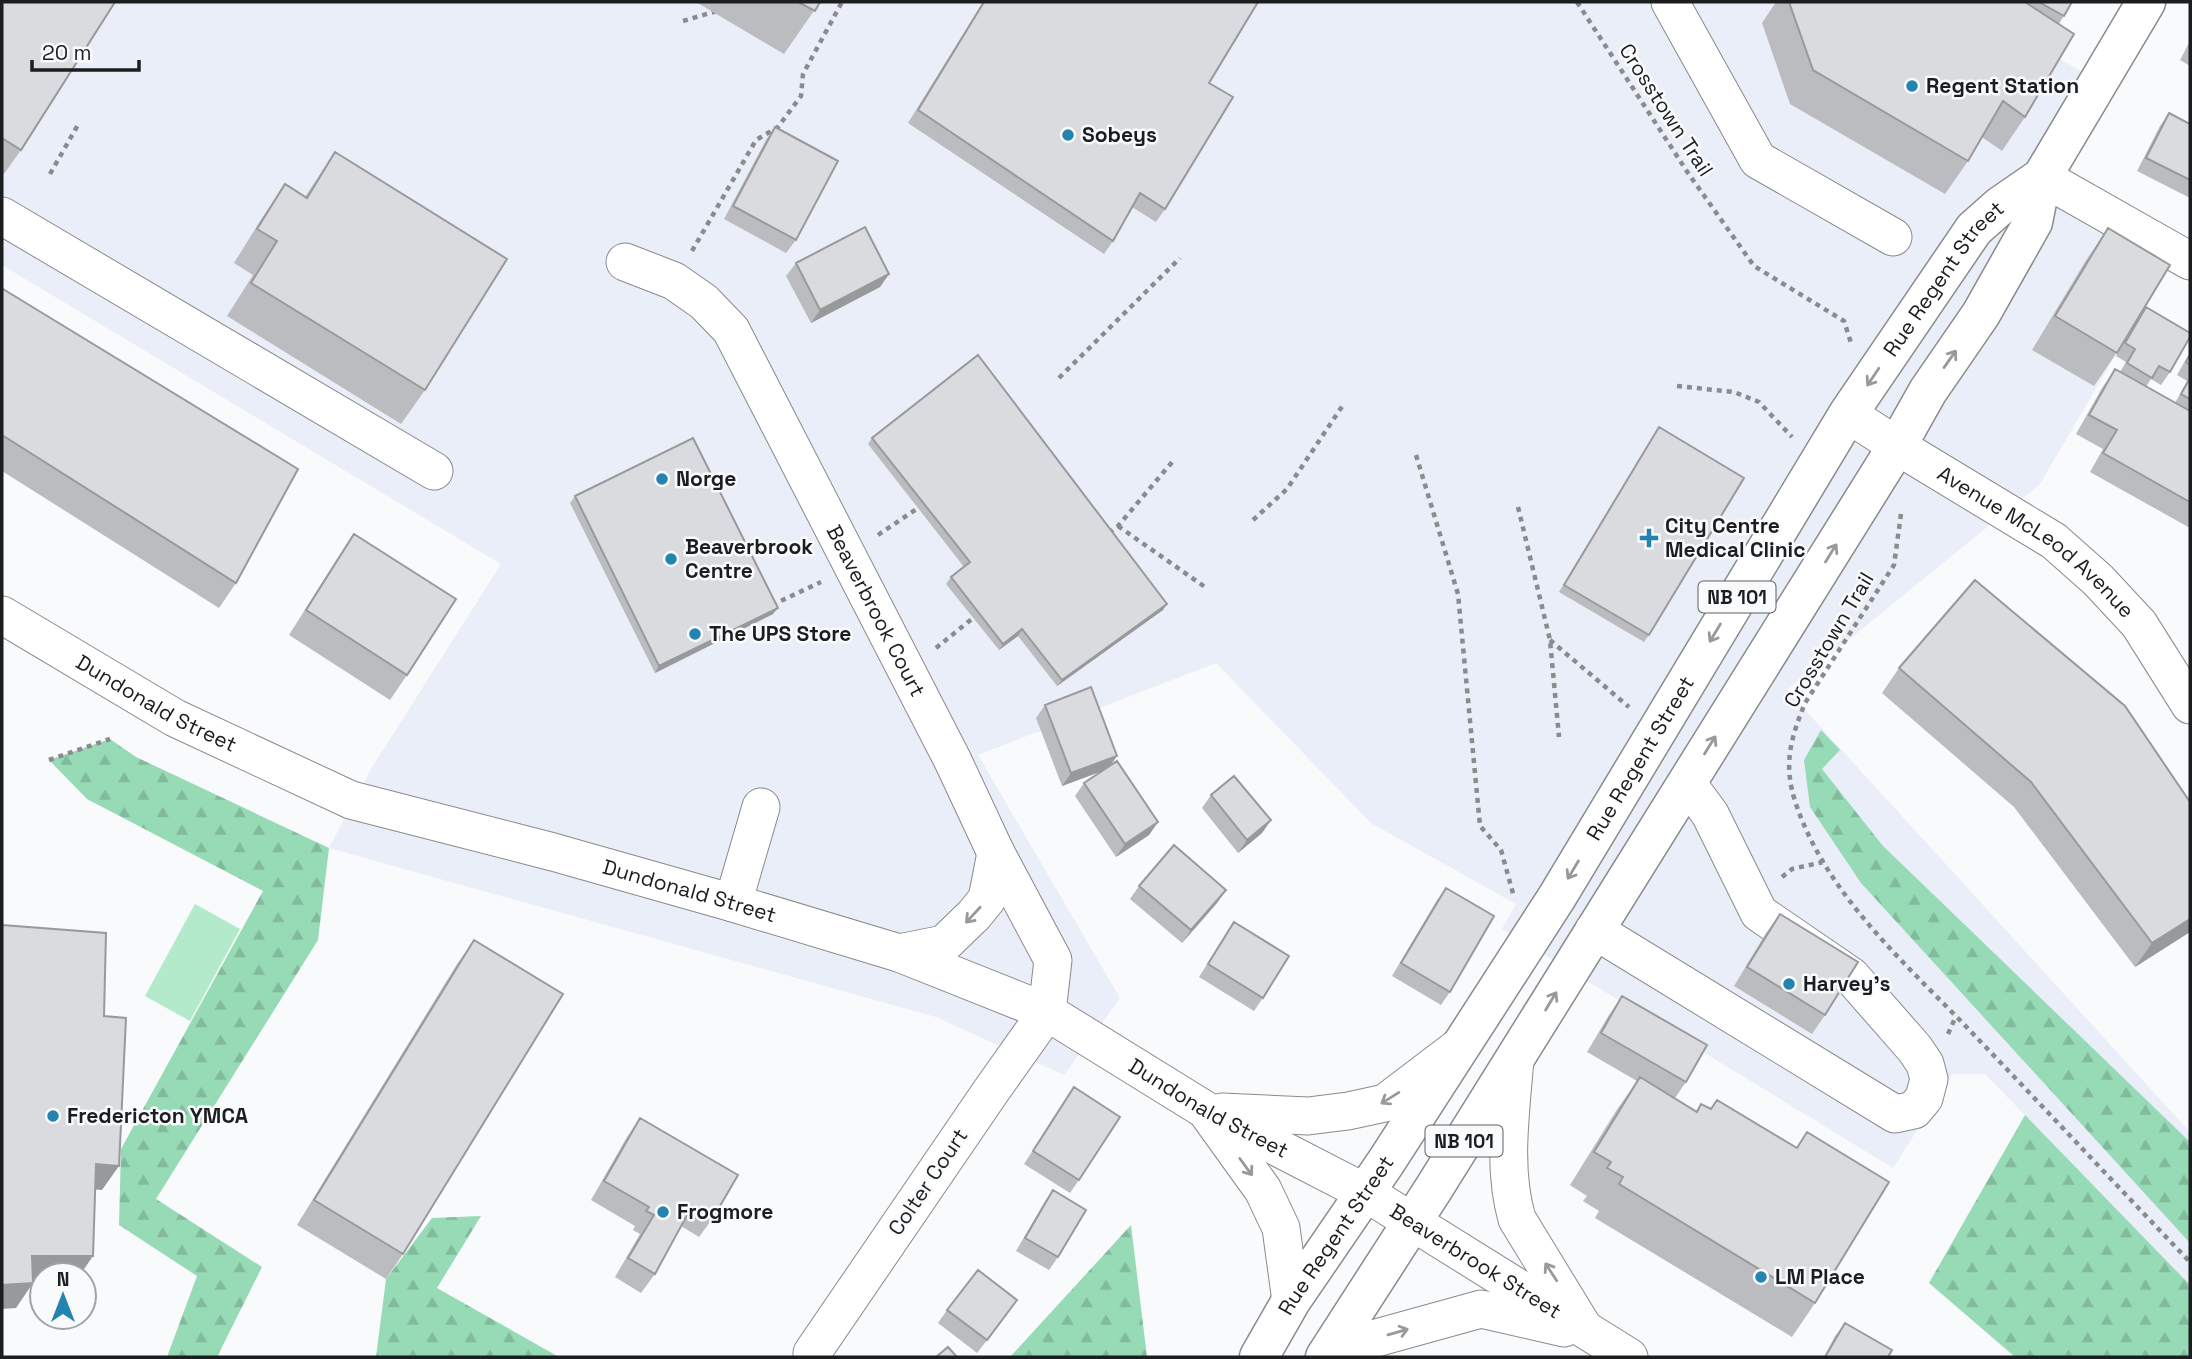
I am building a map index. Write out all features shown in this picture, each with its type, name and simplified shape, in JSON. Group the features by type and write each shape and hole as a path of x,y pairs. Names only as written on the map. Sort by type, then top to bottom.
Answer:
{"main road":[{"name":"Rue Regent Street","path":"1325,1357 1515,1059 1897,446 1928,391 1981,314 2033,222 2042,177 2146,2"},
{"name":"Rue Regent Street","path":"1259,1357 1291,1301 1366,1193 1557,897 1848,414 1974,229 2000,206 2042,177"}],"street":[{"path":"1670,2 1758,160 1893,237"},
{"path":"2042,177 2190,261"},
{"path":"2,216 434,471"},
{"name":"Beaverbrook Court","path":"625,262 674,281 704,302 731,330 1053,960 1047,1012"},
{"name":"Avenue McLeod Avenue","path":"1848,414 2054,541 2098,580 2139,624 2190,705"},
{"name":"Dundonald Street","path":"2,615 175,718 351,800 553,852 733,903 899,954 1047,1012 1207,1111 1366,1193"},
{"path":"1594,930 1895,1114 1914,1110 1924,1098 1929,1079 1925,1064 1915,1049 1851,976 1759,914 1710,814 1687,783"},
{"path":"733,903 761,807"},
{"path":"899,954 944,944 974,915 987,899 996,853"},
{"name":"Colter Court","path":"811,1353 1047,1012"},
{"path":"1207,1111 1308,1116 1384,1103 1464,1042"},
{"path":"1515,1059 1508,1147 1511,1199 1517,1219 1585,1331"},
{"path":"1207,1111 1263,1190 1281,1228 1291,1301"},
{"name":"Beaverbrook Street","path":"1366,1193 1629,1357"},
{"path":"1335,1357 1369,1340 1481,1309 1541,1324 1585,1331"}],"path":[{"path":"674,281 756,140 778,127 801,96 803,74 842,2"},
{"name":"Crosstown Trail","path":"1577,2 1688,173 1754,266 1844,321 1851,343"},
{"path":"683,21 720,10"},
{"path":"50,174 79,123"},
{"path":"1059,378 1180,258"},
{"path":"1677,386 1734,392 1759,402 1791,436"},
{"path":"1253,520 1287,489 1343,405"},
{"path":"1416,455 1458,594 1480,826 1501,850 1516,905"},
{"path":"1106,535 1118,526 1173,461"},
{"path":"1518,507 1550,640 1559,737"},
{"path":"771,605 849,560 918,508"},
{"name":"Crosstown Trail","path":"1901,513 1894,565 1805,703 1789,751 1794,798 1802,820 1823,862 1874,929 2190,1262"},
{"path":"1118,526 1205,587"},
{"path":"904,666 936,647 973,618"},
{"path":"1550,640 1634,710"},
{"path":"49,760 110,739"},
{"path":"1752,899 1792,869 1823,862"}],"shaded area":[{"path":"2,2 1963,2 2099,82 2042,178 2176,252 2040,484 1787,690 2188,1130 2190,1128 2190,1285 1985,1074 1953,1074 1893,1168 1502,929 1516,904 1371,823 1216,663 978,755 1120,998 1064,1075 936,1017 329,848 371,769 501,564 2,265"}],"green space":[{"path":"1821,730 1840,750 1822,769 1883,846 2190,1142 2190,1243 1861,883 1810,807 1804,760"},
{"path":"110,739 136,757 329,848 318,940 156,1199 262,1267 217,1357 167,1357 197,1276 119,1225 121,1149 263,891 87,799 49,760"},
{"path":"195,904 240,929 190,1021 145,996"},
{"path":"2025,1115 2190,1285 2190,1357 2015,1357 1929,1283"},
{"path":"481,1216 437,1288 559,1357 376,1357 386,1279 432,1218"},
{"path":"1131,1225 1147,1357 1010,1357"}],"building":[{"path":"2,2 115,2 21,150 2,138"},
{"path":"798,2 820,2 815,11"},
{"name":"Sobeys","path":"984,2 1258,2 1209,83 1233,97 1165,209 1140,193 1113,241 918,110"},
{"name":"Regent Station","path":"1789,2 2025,2 2074,34 2025,117 2003,101 1968,161 1813,70"},
{"path":"2039,2 2072,2 2064,16"},
{"path":"2169,113 2190,124 2190,180 2146,158"},
{"path":"775,127 838,161 796,240 733,206"},
{"path":"335,152 507,259 425,390 251,283 277,241 257,229 285,184 307,198"},
{"path":"865,227 889,274 820,310 796,263"},
{"path":"2108,228 2170,265 2117,353 2055,316"},
{"path":"3,289 298,469 236,583 2,435"},
{"path":"2146,307 2190,333 2170,372 2159,366 2152,378 2127,363 2135,349 2125,343"},
{"path":"978,355 1167,604 1062,680 1022,629 1003,644 951,577 970,562 872,438"},
{"path":"2115,369 2190,411 2190,502 2103,453 2117,430 2089,415"},
{"path":"2190,378 2190,399 2181,394"},
{"name":"City Centre Medical Clinic","path":"1659,427 1744,478 1649,635 1564,585"},
{"name":"Beaverbrook Centre","path":"693,438 778,608 659,666 575,496"},
{"path":"354,534 456,599 407,675 306,610"},
{"path":"1975,580 2125,706 2190,802 2190,919 2152,943 2031,782 1899,668"},
{"path":"1091,687 1117,756 1071,773 1045,705"},
{"path":"1117,761 1158,822 1125,844 1084,783"},
{"path":"1234,776 1271,820 1247,840 1211,795"},
{"path":"1174,845 1226,890 1191,930 1139,886"},
{"path":"1446,888 1494,916 1450,992 1401,963"},
{"name":"Harvey's","path":"1780,914 1858,962 1825,1015 1747,967"},
{"path":"1234,922 1289,956 1263,998 1208,964"},
{"name":"Fredericton YMCA","path":"2,925 106,933 104,1016 126,1018 119,1166 96,1164 93,1256 32,1256 32,1261 28,1261 28,1283 2,1285"},
{"path":"474,940 563,994 403,1254 314,1200"},
{"path":"1622,996 1707,1045 1686,1082 1601,1033"},
{"name":"LM Place","path":"1640,1077 1697,1112 1701,1104 1711,1109 1717,1100 1797,1148 1807,1132 1889,1182 1815,1303 1619,1184 1623,1177 1607,1168 1611,1162 1594,1152"},
{"path":"1074,1087 1120,1117 1079,1180 1033,1151"},
{"name":"Frogmore","path":"640,1118 738,1175 713,1218 692,1206 655,1274 628,1258 654,1215 646,1211 649,1207 604,1181"},
{"path":"1053,1190 1086,1210 1058,1257 1025,1238"},
{"path":"978,1270 1017,1300 987,1340 947,1310"},
{"path":"1845,1323 1892,1350 1888,1357 1825,1357"},
{"path":"948,1347 957,1357 936,1357"}],"place":[{"name":"Regent Station","path":"1912,86"},
{"name":"Sobeys","path":"1068,135"},
{"name":"Norge","path":"662,479"},
{"name":"City Centre Medical Clinic","path":"1649,538"},
{"name":"Beaverbrook Centre","path":"671,559"},
{"name":"The UPS Store","path":"695,634"},
{"name":"Harvey's","path":"1789,984"},
{"name":"Fredericton YMCA","path":"53,1116"},
{"name":"Frogmore","path":"663,1212"},
{"name":"LM Place","path":"1761,1277"}]}
